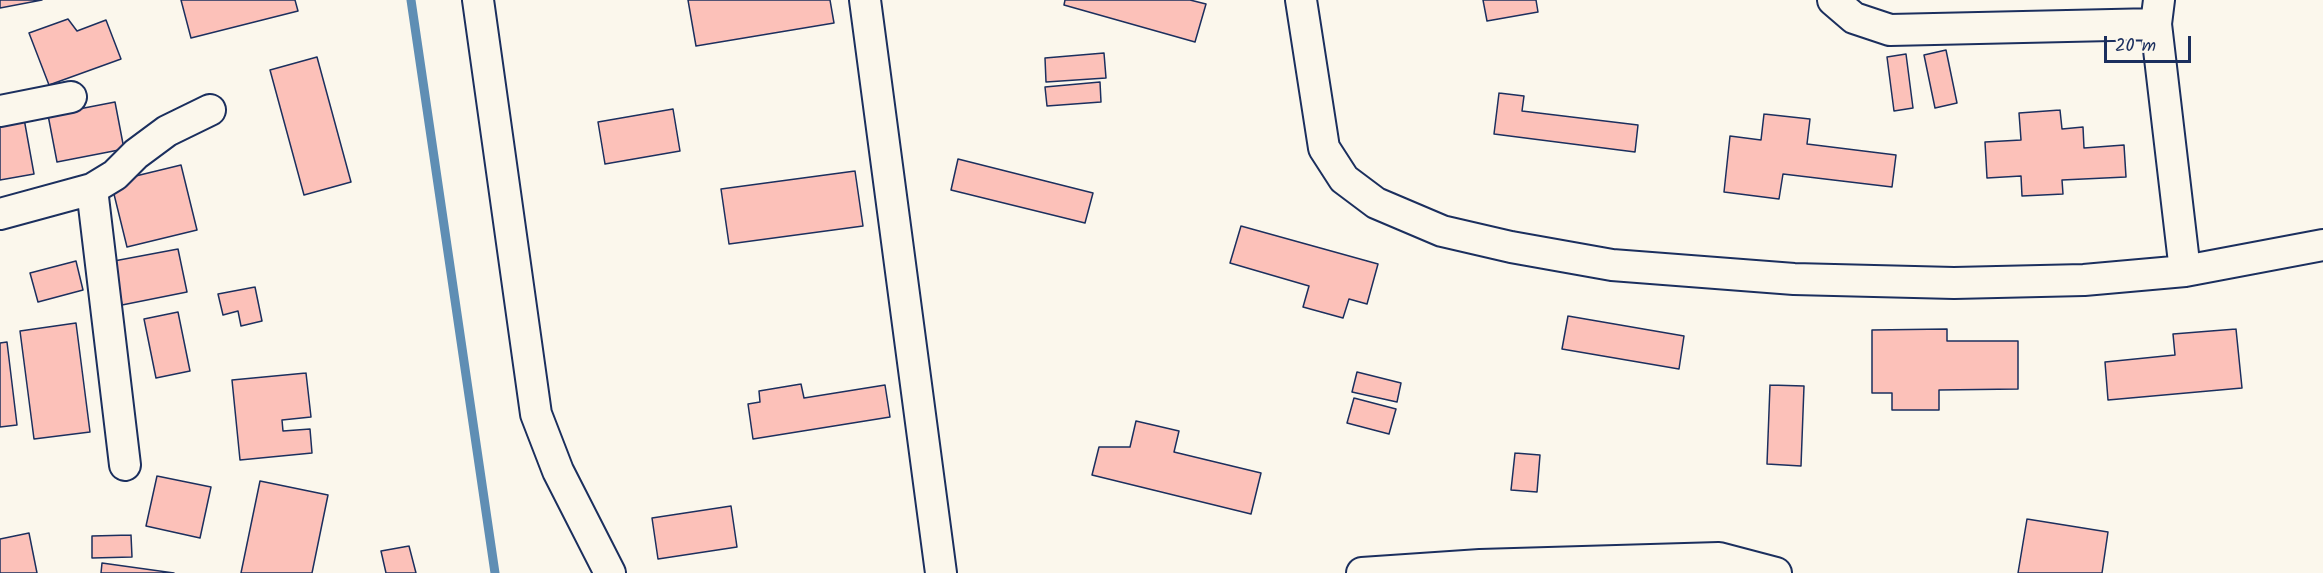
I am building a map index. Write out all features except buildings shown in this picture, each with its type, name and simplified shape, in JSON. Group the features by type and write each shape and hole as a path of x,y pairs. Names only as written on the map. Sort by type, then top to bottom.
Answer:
{"street":[{"path":"478,0 536,414 558,471 610,573"},
{"path":"865,0 941,573"},
{"path":"1300,0 1324,148 1344,179 1376,203 1443,231 1511,247 1612,265 1794,279 1954,283 2084,280 2185,272 2323,245"},
{"path":"1833,0 1854,18 1890,30 2158,12 2185,272"},
{"path":"0,111 71,97"},
{"path":"0,214 92,189 116,175 136,154 167,131 210,110"},
{"path":"92,189 125,465"},
{"path":"1362,573 1480,565 1719,558 1776,573"}],"waterway":[{"path":"411,0 495,573"}]}
